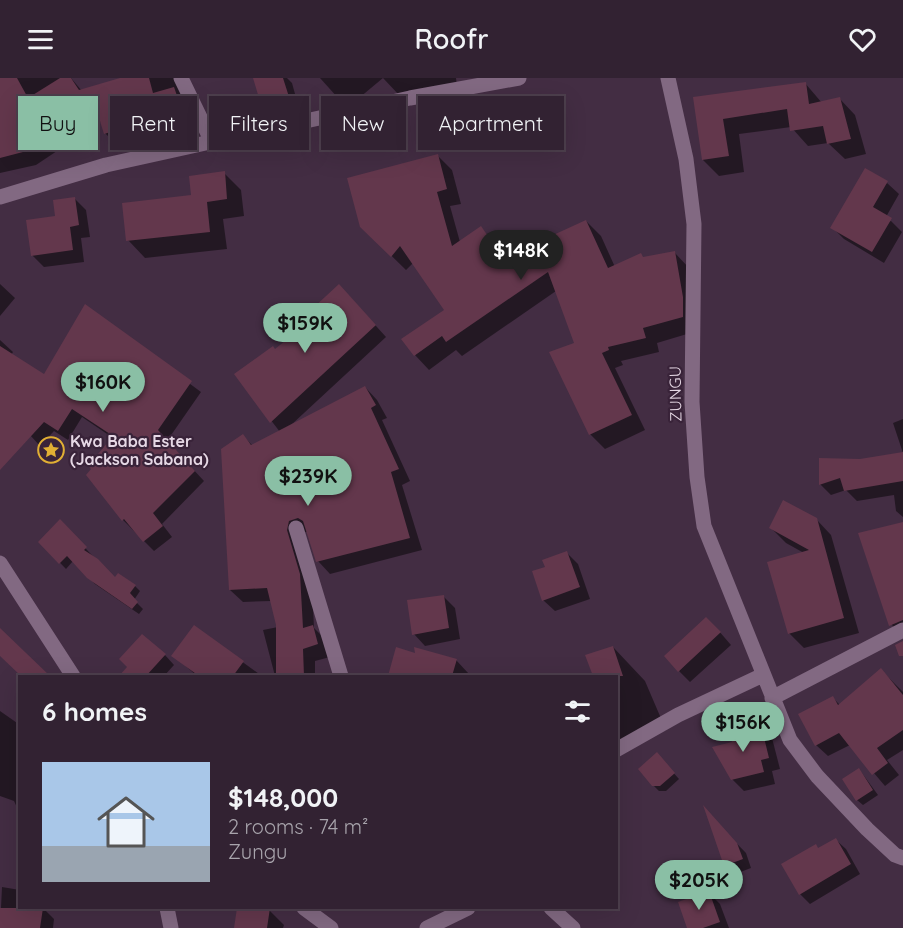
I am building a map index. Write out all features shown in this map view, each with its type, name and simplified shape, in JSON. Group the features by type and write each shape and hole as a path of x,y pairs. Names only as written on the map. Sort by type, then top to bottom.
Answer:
{"street":[{"path":"181,78 209,136"},
{"path":"309,120 410,98 519,78"},
{"name":"ZUNGU","path":"668,78 686,159 694,224 692,402 697,477 704,526 790,740 817,776 867,829 895,855 903,858"},
{"path":"0,197 106,165 209,143"},
{"path":"296,528 341,675"},
{"path":"0,563 72,675"},
{"path":"772,698 903,630"},
{"path":"618,749 678,715 763,675"},
{"path":"167,909 171,928"},
{"path":"305,909 331,928"},
{"path":"427,928 466,909"},
{"path":"552,909 573,928"}],"building":[{"path":"0,78 17,78 27,96 18,96 18,150 26,150 0,158"},
{"path":"60,78 71,78 79,90 120,78 149,78 153,93 174,87 177,96 110,96 110,132 104,134 98,115 98,96 31,96"},
{"path":"253,78 283,78 289,96 258,96"},
{"path":"806,82 809,104 840,97 851,139 827,144 823,126 790,131 787,109 723,119 729,156 702,160 693,97"},
{"path":"438,154 447,189 437,192 452,246 481,226 503,258 586,220 608,268 641,253 643,257 675,251 683,297 683,317 643,328 646,338 608,347 609,350 602,353 632,415 589,435 549,352 574,343 548,272 446,342 442,336 414,356 401,339 444,310 400,246 391,257 360,227 347,178"},
{"path":"865,168 888,181 873,207 892,218 872,252 830,228"},
{"path":"225,171 227,199 207,202 210,232 126,241 122,203 191,195 189,176"},
{"path":"75,197 79,225 70,227 73,250 31,256 26,220 55,216 53,200"},
{"path":"339,284 376,325 270,423 234,374 273,346 275,349 317,315 312,309"},
{"path":"85,304 192,381 158,430 195,471 153,513 163,526 143,542 124,519 122,521 86,475 91,469 88,466 113,436 72,409 58,431 44,422 0,470 0,346 44,374"},
{"path":"365,386 376,405 371,408 399,469 391,472 410,538 316,562 303,521 298,518 289,521 287,530 300,574 303,628 313,625 318,644 303,649 304,675 276,675 276,625 267,588 229,590 221,449 243,434 251,445"},
{"path":"903,452 903,481 844,491 840,478 819,485 819,458 860,459"},
{"path":"783,500 817,518 844,618 788,634 767,562 809,550 769,528"},
{"path":"60,519 87,547 84,550 98,559 115,577 118,573 136,585 130,593 138,602 132,609 87,578 67,556 59,564 38,542"},
{"path":"903,522 903,620 889,626 858,533"},
{"path":"567,551 580,587 542,601 532,571 545,567 542,560"},
{"path":"444,595 449,628 412,635 407,600"},
{"path":"706,617 721,632 678,672 664,656"},
{"path":"194,625 244,661 234,675 198,675 171,656"},
{"path":"0,628 49,675 20,675 0,656"},
{"path":"142,634 166,654 147,675 120,675 127,667 119,659"},
{"path":"903,641 903,656 899,656 895,645"},
{"path":"613,646 623,676 593,675 585,655"},
{"path":"396,647 415,653 414,647 457,659 452,675 388,675"},
{"path":"881,668 903,695 903,730 877,748 888,763 872,775 839,733 815,746 798,714 833,696 838,705"},
{"path":"761,725 769,758 761,760 764,772 731,780 712,747 732,742 729,732"},
{"path":"657,752 675,773 660,786 652,786 638,769"},
{"path":"859,768 873,790 856,801 842,779"},
{"path":"703,805 737,843 743,859 724,866"},
{"path":"836,838 851,864 799,895 781,864 816,844 818,848"},
{"path":"709,891 720,922 703,928 687,928 678,902"},
{"path":"0,908 43,909 40,928 0,928"},
{"path":"237,909 270,909 267,928 234,928"}],"place":[{"name":"Kwa Baba Ester (Jackson Sabana)","path":"51,450"}]}
